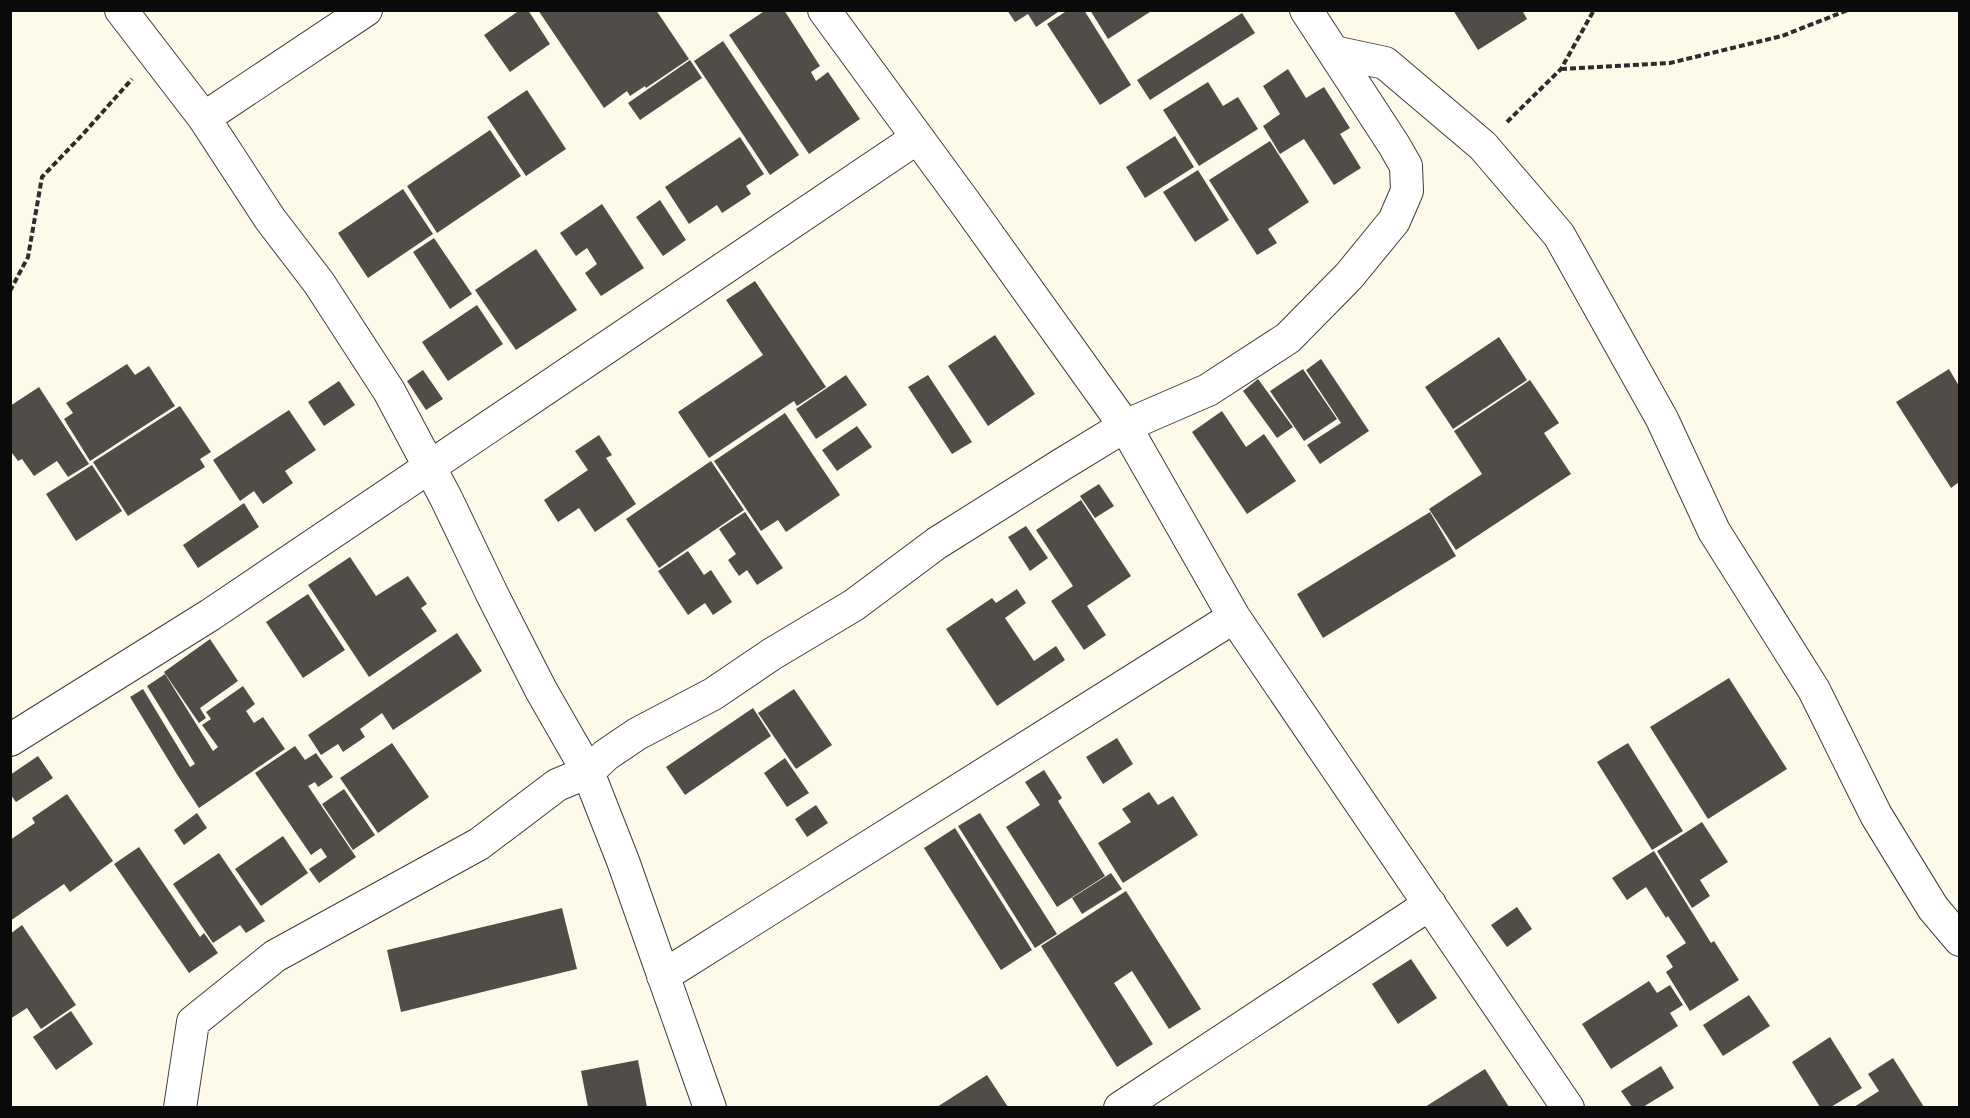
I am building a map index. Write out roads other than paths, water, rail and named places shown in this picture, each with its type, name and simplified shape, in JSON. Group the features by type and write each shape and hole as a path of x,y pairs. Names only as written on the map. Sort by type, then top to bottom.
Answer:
{"street":[{"path":"121,10 204,118 270,219 319,282 389,391 541,690 588,772 623,861 710,1107"},
{"path":"204,118 366,10"},
{"path":"824,10 1125,426 1234,616 1568,1107"},
{"path":"180,1107 193,1022 275,956 478,844 557,785 588,772 622,744 713,694 772,654 854,604 937,543 1125,426 1208,390 1288,338 1349,276 1394,221 1407,191 1406,166 1306,10"},
{"path":"1334,52 1385,63 1484,146 1558,235 1662,419 1714,531 1814,690 1876,815 1933,908 1959,940"},
{"path":"10,740 210,615 916,138"},
{"path":"663,976 1234,616"},
{"path":"1120,1107 1430,904"}]}
